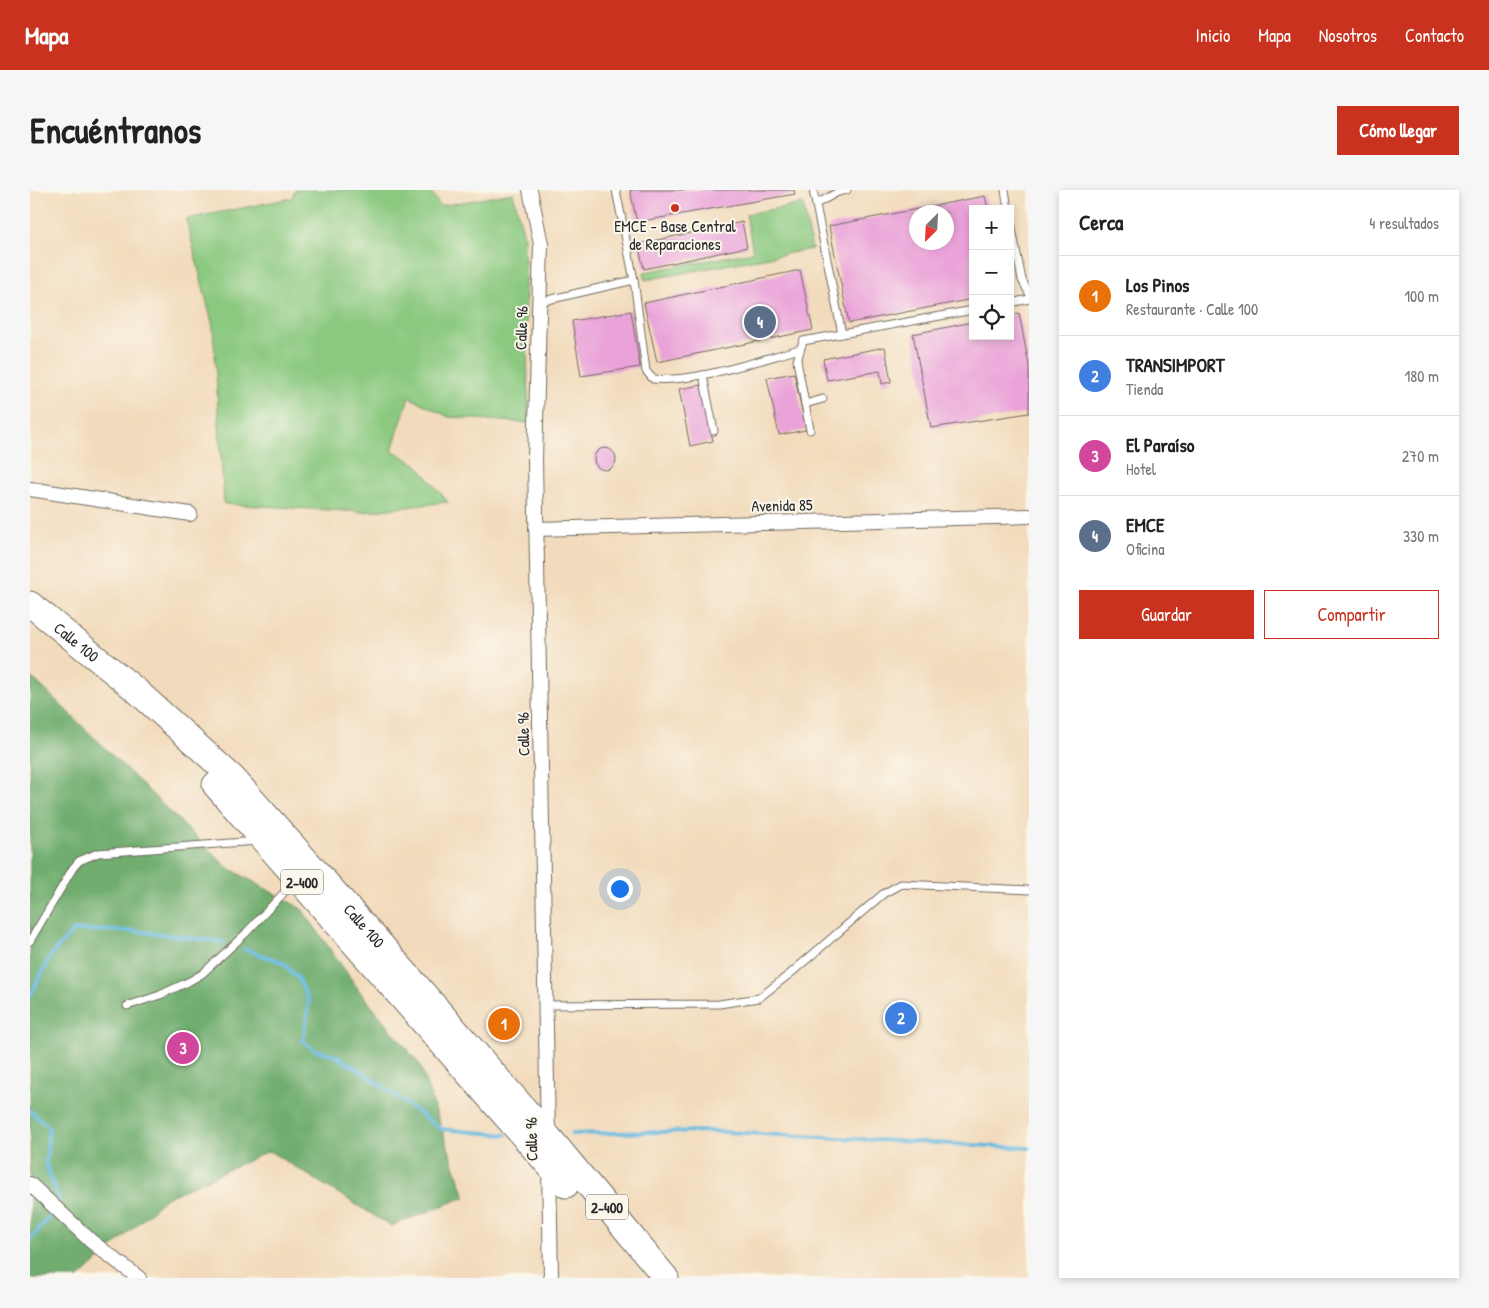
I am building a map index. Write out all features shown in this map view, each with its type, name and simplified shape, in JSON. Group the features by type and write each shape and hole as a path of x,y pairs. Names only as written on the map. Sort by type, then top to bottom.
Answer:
{"highway":[{"name":"Calle 100","path":"30,604 137,691 233,778 371,932 548,1136 666,1278"},
{"name":"Calle 100","path":"30,624 132,709 222,791 549,1165 644,1278"}],"street":[{"name":"Calle 96","path":"530,190 541,244 535,460 551,1278"},
{"path":"30,489 190,514"},
{"name":"Avenida 85","path":"536,529 1029,516"},
{"path":"30,1184 92,1242 139,1278"}],"lane":[{"path":"616,190 634,280 646,371 653,379 664,380 703,375 800,349"},
{"path":"814,190 842,334"},
{"path":"816,204 838,192 846,190"},
{"path":"1005,190 1007,205"},
{"path":"1014,239 1022,280 1029,293"},
{"path":"539,302 634,280"},
{"path":"1014,302 1029,299"},
{"path":"810,430 797,361 803,341 969,311"},
{"path":"703,375 714,431"},
{"path":"805,404 823,399"},
{"path":"30,941 73,868 79,861 88,856 108,852 265,841"},
{"path":"127,1006 160,994 202,974 245,934 298,878"},
{"path":"546,1005 719,1004 759,998 883,894 901,884 1029,890"}],"green space":[{"path":"295,190 430,190 440,206 513,193 524,236 529,423 449,417 409,397 392,450 417,465 448,502 364,512 224,504 213,327 186,219 292,198"},
{"path":"803,204 812,249 645,280 644,272 753,252 746,214"},
{"path":"30,677 227,867 302,909 361,993 420,1065 465,1197 391,1226 269,1151 166,1198 79,1278 30,1278"}],"building":[{"name":"EMCE - Base Central de Reparaciones","path":"630,190 794,190 795,194 637,222"},
{"path":"985,196 987,205 969,205 969,300 849,323 829,226 909,211 909,250 954,250 954,205 938,205"},
{"path":"742,222 747,247 644,269 638,244"},
{"path":"800,270 813,330 657,362 644,303"},
{"path":"631,311 640,367 581,376 572,321"},
{"path":"1019,313 1029,366 1029,413 931,428 913,334 969,323 969,340 1014,340 1014,314"},
{"path":"885,347 891,382 882,384 880,371 827,380 823,359"},
{"path":"794,373 806,430 779,435 767,378"},
{"path":"701,385 713,441 690,446 679,389"},
{"path":"605,448 613,451 616,459 613,467 605,470 597,467 594,459 597,451"}],"waterway":[{"path":"30,996 51,955 74,930 134,931 224,942"},
{"path":"244,949 282,962 299,979 309,1002 303,1041 315,1050 334,1055 361,1071 441,1129 506,1135"},
{"path":"30,1111 49,1127 46,1164 59,1200"},
{"path":"571,1134 706,1131 1029,1148"},
{"path":"30,1240 49,1217"}],"place":[{"name":"EMCE - Base Central de Reparaciones","path":"675,208"},
{"name":"EMCE","path":"760,322"},
{"name":"TRANSIMPORT","path":"901,1018"},
{"name":"Los Pinos","path":"504,1024"},
{"name":"El Paraíso","path":"183,1048"}]}
